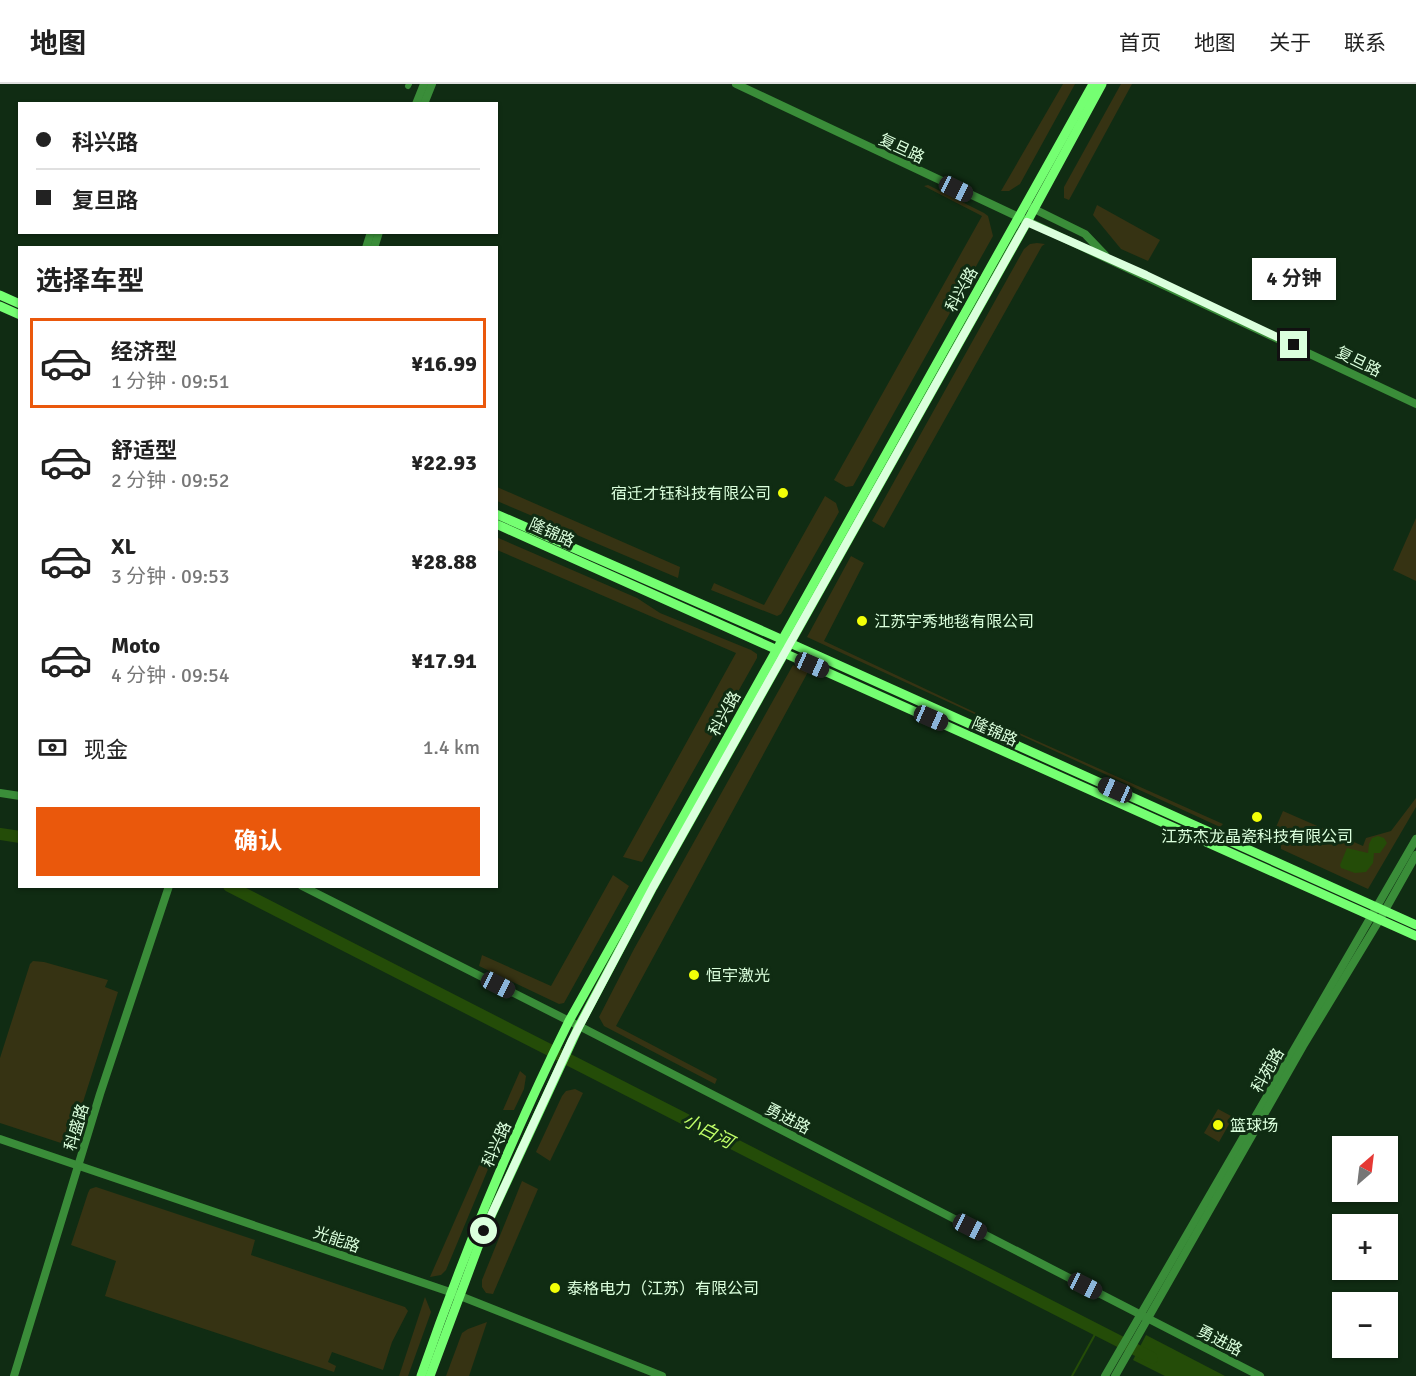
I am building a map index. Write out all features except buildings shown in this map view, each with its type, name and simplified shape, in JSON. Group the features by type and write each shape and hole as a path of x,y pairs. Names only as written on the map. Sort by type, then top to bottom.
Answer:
{"main road":[{"name":"科兴路","path":"421,1376 546,1068 569,1021 1023,220 1093,84"},
{"name":"科兴路","path":"1030,207 1102,84"},
{"path":"0,296 18,303"},
{"path":"0,306 18,314"},
{"name":"隆锦路","path":"498,515 783,646 1378,913 1416,925"},
{"name":"隆锦路","path":"498,525 783,646"},
{"name":"科兴路","path":"430,1376 454,1294 556,1072 783,646"},
{"name":"隆锦路","path":"1378,913 1416,936"}],"street":[{"path":"417,102 424,84"},
{"path":"425,102 432,84"},
{"name":"复旦路","path":"736,84 1416,404"},
{"path":"1030,207 1085,234 1108,258"},
{"path":"0,793 18,796"},
{"name":"科苑路","path":"1116,1376 1378,913 1416,839"},
{"name":"科苑路","path":"1105,1376 1139,1314 1378,913 1416,855"},
{"name":"科盛路","path":"14,1376 79,1164 168,888"},
{"name":"勇进路","path":"306,888 1260,1376"},
{"name":"光能路","path":"0,1139 79,1164 454,1294 662,1376"}],"shaded area":[{"path":"1063,84 1075,84 1020,184 1009,191 1001,191"},
{"path":"1121,84 1132,84 1069,200 1064,198 1064,187"},
{"path":"928,185 988,216 993,236 853,486 846,487 834,480 982,216 924,186"},
{"path":"1097,205 1160,240 1148,261 1121,249 1093,215"},
{"path":"1030,244 1045,244 884,528 872,521 1024,249"},
{"path":"498,487 680,567 678,578 498,501"},
{"path":"825,496 836,503 839,512 781,614 777,616 711,590 714,583 764,605"},
{"path":"1416,518 1416,581 1393,570"},
{"path":"498,538 637,598 660,613 757,654 757,658 642,862 623,857 736,653 498,550"},
{"path":"851,556 864,563 824,641 1008,728 1223,824 1220,827 807,637"},
{"path":"793,665 808,672 616,1026 717,1079 715,1084 604,1026 599,1017 634,949"},
{"path":"1416,798 1416,807 1368,889 1281,849 1273,834 1283,811 1363,846 1366,838 1391,831"},
{"path":"1378,836 1384,838 1387,843 1380,853 1374,853 1373,863 1366,872 1355,873 1341,868 1340,865 1347,848 1368,853 1372,838"},
{"path":"613,875 629,886 564,1003 559,1004 479,966 482,955 551,986"},
{"path":"33,961 108,980 105,987 118,992 70,1143 64,1144 0,1123 0,1058 30,964"},
{"path":"520,1071 526,1076 524,1089 514,1110 503,1110"},
{"path":"575,1089 583,1093 550,1161 536,1152 562,1096 566,1091"},
{"name":"篮球场","path":"1218,1109 1233,1117 1219,1142 1204,1133"},
{"path":"496,1127 502,1131 501,1138 446,1270 441,1275 430,1277"},
{"path":"522,1181 538,1189 493,1294 486,1293 482,1287 482,1280"},
{"path":"96,1187 255,1240 251,1255 405,1307 408,1311 392,1342 383,1370 332,1352 328,1362 336,1366 334,1372 105,1296 116,1261 71,1245 88,1193 90,1189"},
{"path":"425,1297 431,1312 408,1376 399,1376"},
{"path":"487,1322 469,1376 446,1376 462,1333"},
{"path":"1146,1335 1225,1376 1165,1376 1133,1360"}],"waterway":[{"name":"小白河","path":"0,834 18,837"},
{"name":"小白河","path":"233,888 1152,1358"},
{"path":"1072,1376 1098,1329"}],"place":[{"name":"宿迁才钰科技有限公司","path":"783,493"},
{"name":"江苏宇秀地毯有限公司","path":"862,621"},
{"name":"江苏杰龙晶瓷科技有限公司","path":"1257,817"},
{"name":"恒宇激光","path":"694,975"},
{"name":"篮球场","path":"1218,1125"},
{"name":"泰格电力（江苏）有限公司","path":"555,1288"}],"route":[{"path":"484,1231 572,1040 653,887 1027,222 1294,345"}]}
